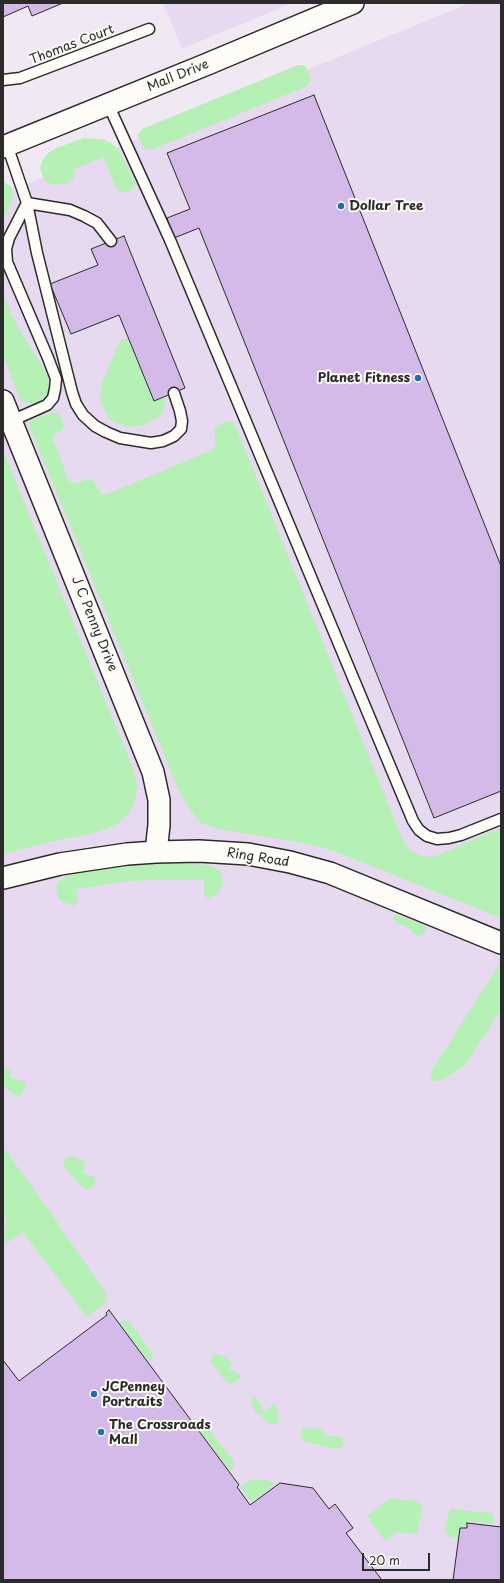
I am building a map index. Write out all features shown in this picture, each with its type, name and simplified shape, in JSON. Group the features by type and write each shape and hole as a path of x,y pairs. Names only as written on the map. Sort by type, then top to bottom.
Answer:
{"street":[{"name":"Mall Drive","path":"5,146 353,3"},
{"name":"J C Penny Drive","path":"3,401 153,772 159,800 159,825 156,852"},
{"name":"Ring Road","path":"3,878 24,872 88,859 156,852 199,851 248,854 309,867 362,885 501,942"}],"lane":[{"name":"Thomas Court","path":"3,80 20,78 149,29"},
{"path":"108,104 170,240 413,821 419,830 427,836 437,839 461,835 501,819"},
{"path":"5,146 27,203 37,253 72,392 76,404 83,415 95,426 120,438 151,443 174,436 181,429 182,421 174,393"},
{"path":"27,203 70,210 84,216 97,223 111,241"},
{"path":"11,421 47,405 53,398 56,379 7,262 6,249 8,238 27,203"}],"shaded area":[{"path":"163,3 292,3 182,49"},
{"path":"470,3 501,3 501,1580 3,1580 3,194"}],"green space":[{"path":"298,65 304,65 306,67 310,77 311,81 305,87 151,150 147,150 143,147 138,136 142,129"},
{"path":"84,138 105,140 118,149 135,181 135,187 128,192 119,191 116,188 103,157 73,170 74,178 66,184 53,185 44,179 40,168 47,154 56,148"},
{"path":"3,181 12,188 13,194 12,200 3,219"},
{"path":"3,294 16,324 44,369 50,383 49,394 38,402 32,404 21,400 3,355"},
{"path":"127,337 153,401 165,397 163,412 158,417 146,424 129,427 114,422 108,417 101,402 100,392 102,383 117,347 121,340"},
{"path":"55,412 60,415 64,427 52,437 69,481 74,484 90,479 93,480 101,493 105,495 210,451 216,446 214,431 217,426 227,421 234,422 404,843 410,850 419,855 428,857 438,855 501,828 501,918 334,851 299,842 218,829 201,823 181,796 30,428 29,423 33,419"},
{"path":"3,450 134,771 137,785 136,796 132,808 124,819 114,826 91,834 58,840 3,854"},
{"path":"156,863 210,865 219,870 222,875 223,884 218,893 208,899 204,895 204,880 153,880 130,881 76,889 78,903 74,906 59,899 56,887 58,882 68,874 104,868"},
{"path":"396,914 426,926 426,930 422,935 417,936 409,928 395,922 393,918"},
{"path":"501,962 501,1009 466,1064 442,1080 433,1081 431,1078 432,1070"},
{"path":"3,1068 11,1070 10,1076 12,1078 25,1082 26,1085 21,1095 18,1096 12,1094 3,1084"},
{"path":"3,1147 52,1214 106,1293 106,1302 87,1317 23,1232 7,1243 3,1238 6,1219 3,1206"},
{"path":"71,1156 84,1161 85,1165 82,1172 96,1179 95,1184 92,1187 86,1189 80,1186 65,1167 63,1163 64,1160"},
{"path":"125,1320 129,1322 152,1353 153,1358 149,1362 119,1322"},
{"path":"216,1354 221,1355 231,1361 232,1364 229,1369 241,1375 241,1377 234,1383 230,1384 226,1382 212,1364 211,1357"},
{"path":"253,1397 256,1397 264,1412 275,1404 279,1418 278,1423 273,1425 270,1424 255,1411 251,1403"},
{"path":"309,1427 323,1430 323,1434 325,1435 340,1437 344,1444 342,1447 336,1449 306,1442 302,1439 300,1434 303,1429"},
{"path":"204,1429 210,1431 234,1462 234,1466 230,1471 201,1432"},
{"path":"250,1480 266,1480 272,1482 274,1485 251,1502 240,1487"},
{"path":"391,1498 416,1501 421,1504 422,1510 417,1534 397,1532 385,1541 367,1516"},
{"path":"451,1509 492,1513 494,1517 493,1524 467,1521 466,1528 460,1527 458,1539 449,1537 445,1531 448,1514"}],"building":[{"path":"3,3 63,3 32,16 28,6 3,17"},
{"path":"314,95 501,566 501,791 434,818 199,228 174,238 167,218 190,209 167,153"},
{"path":"124,236 185,388 154,401 119,315 71,334 50,284 98,265 91,249"},
{"name":"The Crossroads Mall","path":"109,1310 239,1485 237,1487 250,1505 280,1483 313,1488 329,1509 335,1504 353,1528 346,1533 382,1580 3,1580 3,1360 19,1381 107,1315 106,1313"},
{"path":"467,1523 501,1527 501,1580 453,1580 460,1528 467,1528"}],"place":[{"name":"Dollar Tree","path":"341,206"},
{"name":"Planet Fitness","path":"418,378"},
{"name":"JCPenney Portraits","path":"94,1394"},
{"name":"The Crossroads Mall","path":"101,1432"}]}
